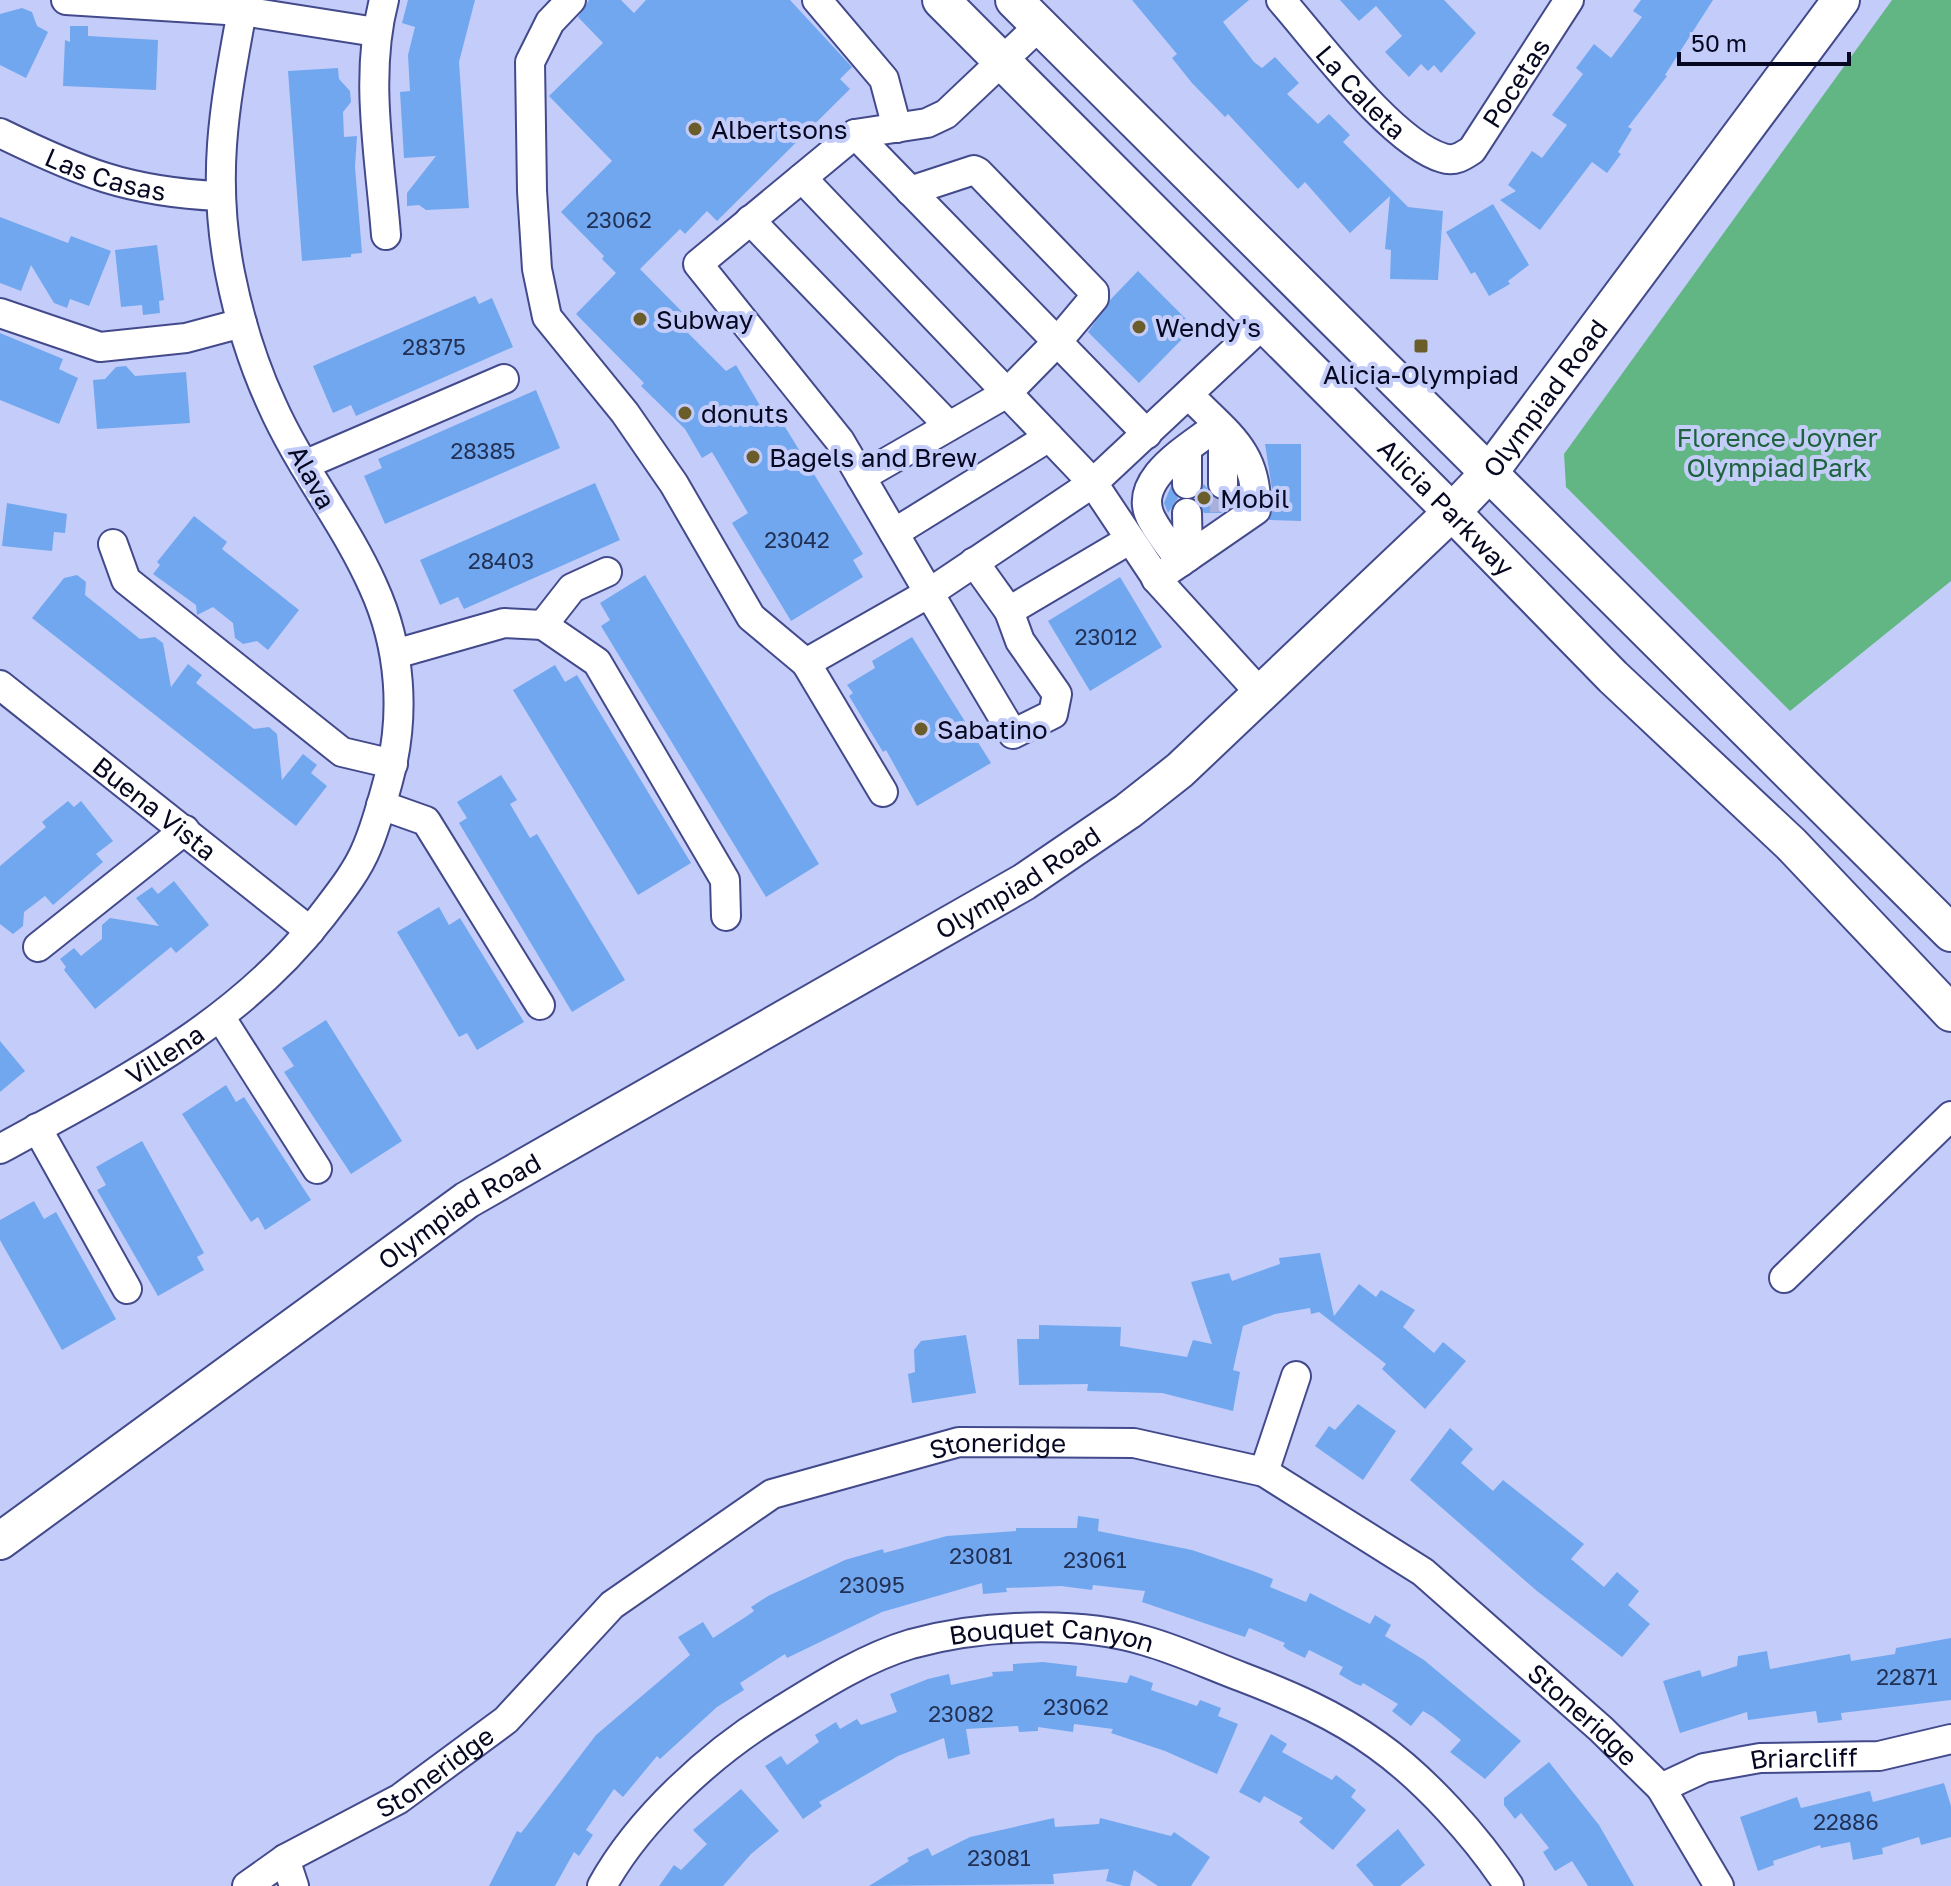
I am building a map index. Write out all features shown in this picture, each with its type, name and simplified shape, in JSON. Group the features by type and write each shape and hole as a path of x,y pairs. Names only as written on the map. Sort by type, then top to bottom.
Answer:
{"main road":[{"name":"Alicia Parkway","path":"941,0 1613,677 1791,844 1951,1013"},
{"name":"Olympiad Road","path":"0,1541 467,1200 1024,882 1128,811 1180,770 1452,512 1489,473 1841,0"},
{"name":"Alicia Parkway","path":"1027,13 1951,933"}],"street":[{"path":"66,0 243,6 376,32"},
{"path":"384,0 376,32 373,68 386,235"},
{"path":"571,0 550,22 530,62 537,269 547,317 625,413 674,484 751,617 806,663 883,792"},
{"path":"817,0 884,79 897,128"},
{"name":"La Caleta","path":"1281,0 1395,129 1443,158 1457,159"},
{"name":"Pocetas","path":"1457,159 1472,150 1569,0"},
{"name":"Alava","path":"243,6 223,106 219,196 242,323 272,405 373,584 395,654 400,698 393,764 367,848 342,889 310,931"},
{"path":"974,562 1009,611 1020,641 1057,694 1053,714 1013,734 840,441 698,264 855,134 927,123 946,114 1001,62 1027,13"},
{"name":"Las Casas","path":"0,133 97,178 169,194 219,196"},
{"path":"855,134 1147,434"},
{"path":"861,477 1007,393 1057,342 1094,298 1094,292 978,172 974,170 910,191"},
{"path":"802,178 1093,483 1156,579 1261,694"},
{"path":"750,220 949,426"},
{"path":"0,313 100,347 186,338 242,323"},
{"path":"806,663 929,593 1093,483 1263,324"},
{"path":"304,465 504,379"},
{"path":"1156,579 1184,560 1225,523 1256,510 1256,487 1250,462 1189,395"},
{"path":"1184,560 1150,518 1146,497 1154,477 1220,428"},
{"path":"1220,428 1223,484"},
{"path":"894,533 1049,437"},
{"path":"1187,450 1187,484"},
{"path":"1184,560 1187,513"},
{"path":"1009,611 1129,540"},
{"path":"113,544 126,580 330,743 342,752 393,764"},
{"path":"543,625 572,588 607,572"},
{"path":"395,654 504,623 543,625 597,662 725,880 726,916"},
{"name":"Buena Vista","path":"0,685 310,931"},
{"path":"381,805 426,821 540,1005"},
{"path":"38,947 185,830"},
{"name":"Villena","path":"0,1149 178,1048 221,1018 265,980 310,931"},
{"path":"221,1018 317,1169"},
{"path":"1784,1278 1951,1116"},
{"path":"37,1128 127,1289"},
{"path":"1264,1472 1296,1376"},
{"name":"Stoneridge","path":"247,1886 285,1859 399,1799 506,1720 612,1605 772,1494 959,1442 1134,1443 1264,1472 1423,1572 1601,1729 1661,1788 1719,1886"},
{"name":"Bouquet Canyon","path":"602,1886 615,1862 694,1774 751,1728 835,1678 910,1645 984,1630 1062,1628 1144,1640 1304,1701 1377,1745 1431,1791 1509,1886"},
{"name":"Briarcliff","path":"1661,1788 1704,1768 1760,1758 1879,1756 1951,1739"},
{"path":"285,1859 294,1886"}],"green space":[{"name":"Florence Joyner Olympiad Park","path":"1892,0 1951,0 1951,581 1790,711 1566,487 1564,454"}],"building":[{"path":"408,0 475,0 459,62 469,208 426,210 419,205 407,206 407,193 436,156 404,158 400,92 410,91 408,55 415,27 402,23"},
{"path":"589,0 621,0 634,13 646,0 790,0 852,67 840,79 850,89 717,221 707,211 685,234 680,229 640,269 696,326 688,333 726,371 736,365 765,414 774,409 863,554 853,560 863,577 791,621 732,523 748,513 712,452 702,458 685,429 576,314 616,273 602,259 604,256 561,212 612,161 549,96 603,43 578,17"},
{"path":"1132,0 1249,0 1223,22 1254,62 1262,68 1275,57 1299,83 1287,94 1318,124 1329,114 1350,135 1343,142 1408,207 1443,211 1438,280 1390,279 1391,250 1385,249 1390,196 1350,233 1305,182 1298,189 1228,114 1225,117 1192,83 1172,58 1177,54"},
{"path":"1340,0 1444,0 1476,33 1441,73 1434,65 1428,71 1421,64 1409,77 1385,52 1402,36 1376,6 1359,21"},
{"path":"1641,0 1713,0 1667,76 1628,127 1632,129 1618,152 1621,154 1607,173 1592,162 1540,230 1500,200 1516,191 1508,185 1532,151 1542,158 1567,125 1552,115 1583,74 1576,68 1594,44 1611,58 1642,17 1633,11"},
{"path":"22,8 32,12 37,26 48,32 26,78 0,65 0,14"},
{"path":"70,26 88,26 88,36 158,40 156,90 63,86 65,40 70,42"},
{"path":"338,68 339,79 350,91 351,102 343,112 344,137 357,136 355,167 362,253 351,254 351,257 302,261 288,71"},
{"path":"1493,204 1529,265 1508,281 1510,284 1489,296 1475,272 1471,274 1446,232"},
{"path":"0,217 68,243 71,236 111,251 89,306 70,299 67,308 54,303 31,265 21,291 0,283"},
{"path":"157,245 164,300 159,301 160,313 143,315 142,305 121,307 115,250"},
{"name":"Wendy's","path":"1138,271 1194,327 1139,383 1088,332 1111,299"},
{"path":"475,296 479,304 492,298 513,347 356,416 351,405 333,413 313,366"},
{"path":"0,333 63,359 59,369 78,378 59,424 0,400"},
{"path":"126,366 135,376 186,372 190,423 97,429 93,380 105,379 116,367"},
{"path":"536,390 560,448 385,524 364,476 382,468 378,459"},
{"path":"1265,444 1301,444 1301,521 1269,520 1273,510 1272,489"},
{"path":"595,483 620,540 464,609 458,597 440,605 420,560"},
{"path":"1204,484 1214,498 1222,501 1232,498 1238,491 1239,501 1221,513 1204,513 1196,498"},
{"path":"1171,486 1178,498 1168,513 1164,503"},
{"path":"7,503 67,514 65,533 54,532 52,551 2,546"},
{"path":"194,516 227,542 222,549 299,610 268,650 257,641 243,644 235,638 233,623 213,607 197,615 196,605 153,574 160,565 157,562"},
{"path":"77,575 86,582 85,595 140,639 155,637 163,643 171,687 188,664 202,675 196,683 254,729 269,727 277,734 282,780 303,754 317,765 311,773 327,786 296,826 32,618 64,578"},
{"path":"645,575 819,864 766,897 601,626 610,620 600,603"},
{"path":"1120,577 1162,647 1090,691 1048,621"},
{"name":"Sabatino","path":"912,637 991,763 917,806 886,750 883,752 849,696 853,693 847,685 875,668 872,661"},
{"path":"555,665 565,682 577,675 691,863 638,895 513,690"},
{"path":"501,775 517,800 510,804 530,838 537,834 625,980 572,1012 459,823 467,818 457,802"},
{"path":"68,801 74,807 81,801 113,841 96,854 103,862 53,905 45,896 24,912 23,926 13,934 0,924 0,866 46,827 42,822"},
{"path":"174,881 209,925 176,953 171,947 95,1009 64,970 66,967 60,959 74,948 81,956 102,939 102,925 110,918 159,926 136,898 152,887 158,894"},
{"path":"439,907 449,925 460,918 524,1022 477,1050 467,1033 459,1037 397,932"},
{"path":"326,1020 402,1141 351,1174 284,1072 294,1066 282,1048"},
{"path":"0,1041 25,1071 0,1092"},
{"path":"226,1085 236,1102 244,1097 311,1200 265,1230 258,1217 251,1222 182,1114"},
{"path":"142,1141 204,1253 197,1257 204,1270 158,1296 97,1190 106,1185 96,1167"},
{"path":"34,1201 44,1219 56,1212 116,1319 62,1350 0,1240 0,1220"},
{"path":"1320,1253 1334,1316 1359,1284 1376,1297 1381,1290 1415,1310 1403,1327 1434,1353 1443,1342 1466,1361 1425,1409 1382,1369 1386,1364 1319,1312 1311,1314 1310,1308 1275,1314 1243,1326 1233,1370 1240,1372 1233,1411 1162,1393 1087,1391 1088,1384 1019,1385 1017,1339 1039,1339 1039,1325 1121,1327 1120,1346 1187,1357 1193,1340 1212,1344 1191,1282 1229,1273 1232,1281 1280,1264 1279,1258"},
{"path":"966,1335 976,1393 912,1403 908,1374 915,1372 914,1350 921,1341"},
{"path":"1358,1404 1396,1431 1363,1480 1315,1446 1329,1426 1335,1430"},
{"path":"1450,1428 1473,1449 1461,1463 1493,1491 1503,1480 1584,1544 1571,1559 1604,1587 1617,1572 1639,1591 1628,1605 1650,1624 1622,1657 1537,1591 1410,1480"},
{"path":"1078,1516 1099,1519 1098,1531 1192,1550 1253,1571 1273,1579 1270,1587 1306,1602 1310,1593 1370,1624 1375,1615 1391,1625 1385,1636 1424,1660 1521,1741 1485,1779 1450,1752 1461,1740 1433,1717 1423,1711 1411,1726 1392,1711 1398,1704 1363,1683 1361,1686 1339,1674 1343,1667 1309,1650 1305,1658 1288,1650 1283,1646 1285,1643 1249,1628 1245,1637 1142,1602 1145,1591 1093,1585 1092,1590 1061,1586 1006,1588 1007,1592 983,1594 982,1583 882,1612 787,1658 785,1654 740,1683 744,1690 717,1707 660,1759 657,1756 623,1797 614,1789 586,1830 593,1835 579,1856 574,1852 555,1886 489,1886 517,1831 521,1833 596,1735 690,1655 678,1637 703,1622 713,1638 754,1611 751,1607 768,1596 845,1560 947,1536 1016,1531 1016,1528 1077,1528"},
{"path":"1951,1638 1951,1700 1841,1713 1842,1720 1818,1723 1816,1711 1748,1720 1747,1712 1680,1733 1663,1681 1700,1670 1702,1677 1737,1666 1738,1656 1767,1651 1770,1669 1850,1654 1851,1661 1895,1654 1896,1648"},
{"path":"1043,1662 1077,1666 1076,1676 1127,1683 1130,1675 1153,1683 1151,1690 1197,1706 1200,1700 1221,1708 1218,1716 1238,1724 1217,1774 1165,1751 1111,1733 1113,1729 1074,1724 1073,1732 1038,1727 1038,1731 1019,1732 1018,1726 966,1729 970,1754 948,1759 944,1738 898,1756 819,1802 822,1806 803,1819 765,1766 781,1756 787,1765 819,1742 815,1735 836,1722 840,1729 857,1719 861,1725 897,1712 890,1694 928,1679 949,1674 951,1685 993,1676 992,1672 1013,1671 1013,1664"},
{"path":"1271,1734 1287,1744 1282,1752 1332,1780 1336,1775 1356,1790 1351,1797 1366,1810 1333,1850 1299,1822 1303,1818 1264,1796 1260,1803 1239,1792"},
{"path":"1549,1762 1599,1825 1634,1886 1588,1886 1572,1861 1555,1871 1543,1852 1549,1848 1521,1813 1515,1819 1504,1805 1504,1798"},
{"path":"1944,1783 1951,1806 1951,1837 1921,1845 1919,1837 1882,1848 1883,1854 1853,1860 1850,1842 1821,1848 1820,1845 1773,1861 1774,1865 1758,1871 1740,1817 1797,1797 1801,1808 1870,1791 1873,1802"},
{"path":"741,1789 779,1831 751,1854 723,1886 659,1886 674,1865 681,1870 707,1844 693,1830"},
{"path":"1054,1818 1055,1827 1099,1824 1100,1818 1171,1836 1174,1832 1210,1857 1191,1886 1158,1886 1134,1870 1130,1886 1124,1886 1106,1881 1109,1869 1053,1874 1054,1884 869,1886 909,1861 907,1858 928,1848 932,1856 970,1837"},
{"path":"1398,1829 1425,1865 1400,1886 1374,1886 1356,1865"}],"tunnel":[{"path":"1223,484 1224,514"}],"place":[{"name":"Albertsons","path":"695,129"},
{"name":"Subway","path":"640,319"},
{"name":"Wendy's","path":"1139,327"},
{"name":"Alicia-Olympiad","path":"1421,346"},
{"name":"donuts","path":"685,413"},
{"name":"Bagels and Brew","path":"753,457"},
{"name":"Mobil","path":"1204,498"},
{"name":"Sabatino","path":"921,729"}]}
